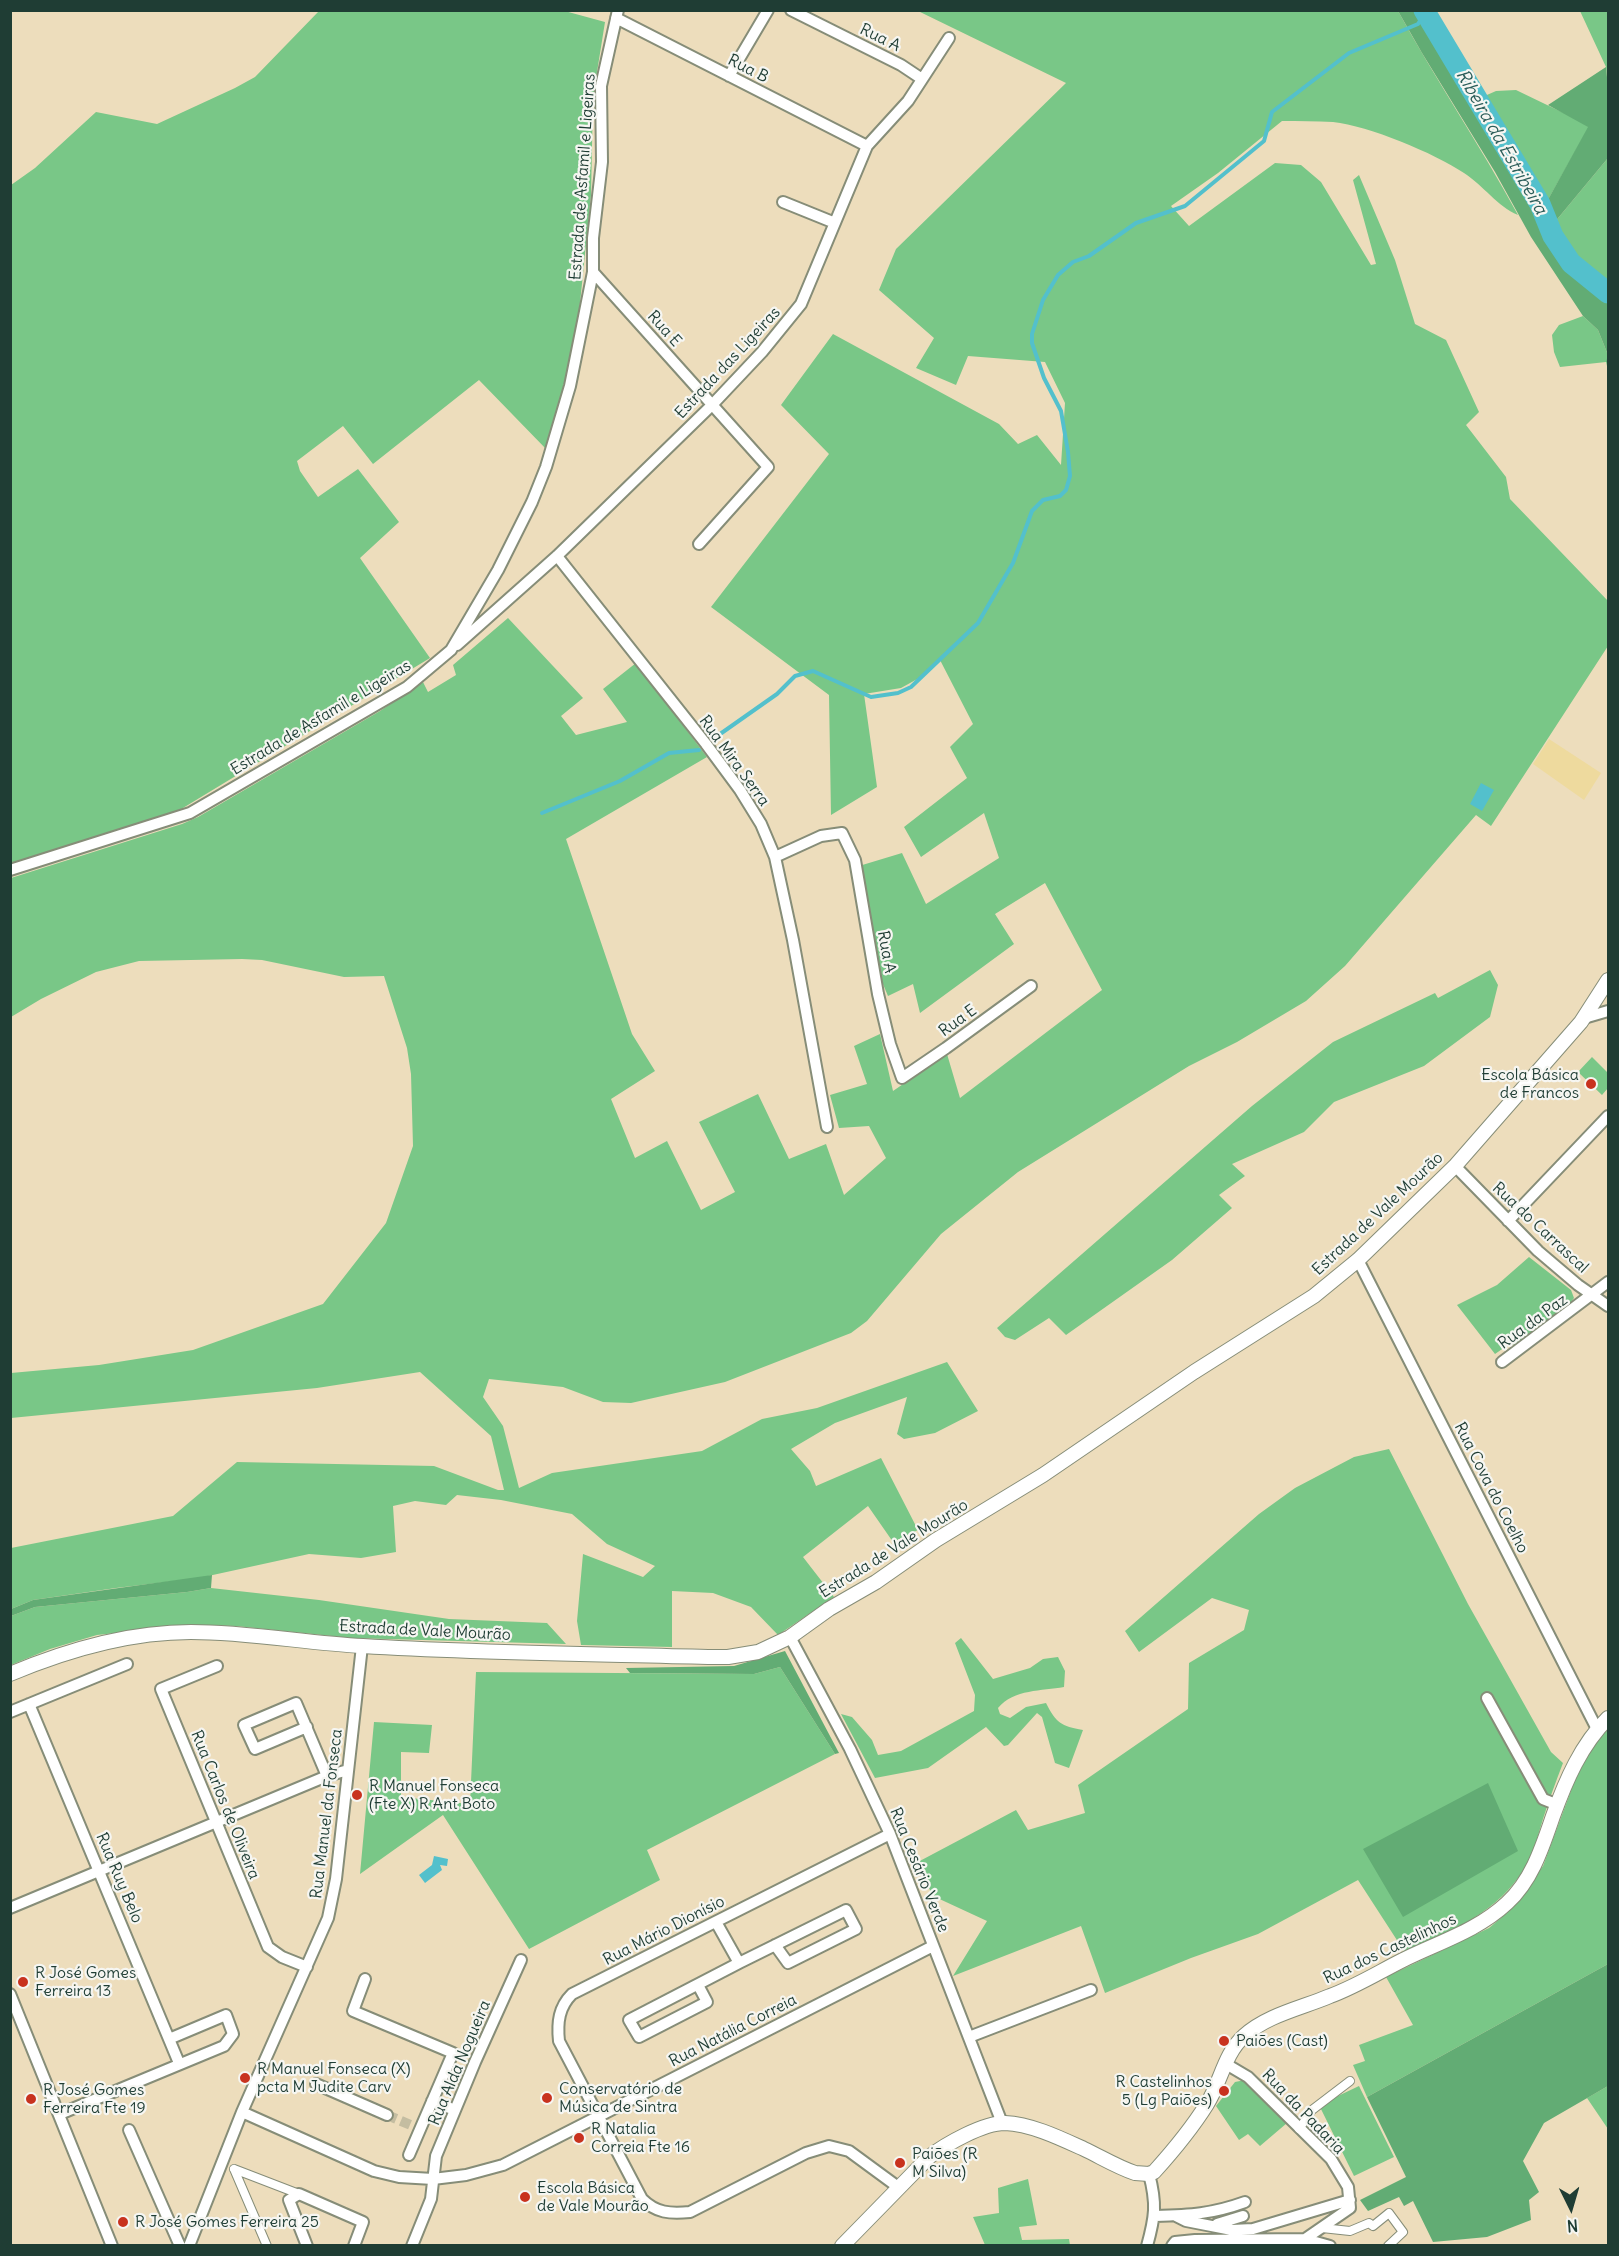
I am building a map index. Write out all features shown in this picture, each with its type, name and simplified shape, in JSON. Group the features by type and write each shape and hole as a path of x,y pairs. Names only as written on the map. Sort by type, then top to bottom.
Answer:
{"street":[{"path":"729,76 768,10"},
{"name":"Rua A","path":"791,10 901,65 922,79"},
{"name":"Rua B","path":"617,14 729,76 867,146"},
{"name":"Estrada de Asfamil e Ligeiras","path":"10,870 189,813 407,687 451,650 498,570 532,502 546,467 570,386 593,272 593,238 602,162 601,86 617,14"},
{"name":"Estrada das Ligeiras","path":"451,650 557,556 712,405 762,352 801,304 867,146 908,101 949,39"},
{"path":"783,202 835,223"},
{"name":"Rua E","path":"593,272 768,467 699,544"},
{"name":"Rua Mira Serra","path":"557,556 740,789 761,824 774,857 793,940 827,1127"},
{"name":"Rua A","path":"774,857 821,836 842,833 855,860 878,994 890,1044 902,1078"},
{"name":"Estrada de Vale Mourão","path":"10,1674 72,1650 133,1638 178,1633 261,1636 362,1646 728,1657 758,1652 790,1637 936,1540 1043,1475 1194,1372 1293,1311 1358,1260 1455,1166 1584,1018 1608,980"},
{"name":"Rua E","path":"902,1078 1031,986"},
{"path":"1584,1018 1608,1011"},
{"path":"1508,1221 1608,1116"},
{"name":"Rua do Carrascal","path":"1455,1166 1538,1251 1578,1285 1608,1306"},
{"name":"Rua Cova do Coelho","path":"1358,1260 1597,1729"},
{"name":"Rua da Paz","path":"1502,1362 1593,1296 1608,1282"},
{"name":"Rua Cesário Verde","path":"790,1637 850,1749 891,1834 1002,2123"},
{"name":"Rua Manuel da Fonseca","path":"191,2244 242,2112 328,1918 334,1889 362,1646"},
{"path":"10,1712 127,1664"},
{"name":"Rua Carlos de Oliveira","path":"217,1666 161,1689 268,1947 282,1957 308,1967"},
{"path":"1487,1698 1543,1798 1558,1804"},
{"path":"307,1727 255,1749 244,1725 296,1703 307,1727 327,1776"},
{"name":"Rua Ruy Belo","path":"29,1704 179,2063"},
{"name":"Rua dos Castelinhos","path":"1149,2174 1159,2166 1208,2102 1233,2048 1244,2036 1282,2014 1348,1988 1478,1926 1508,1902 1537,1863 1558,1804 1579,1756 1597,1729 1608,1718"},
{"path":"10,1908 327,1776 348,1770"},
{"name":"Rua Mário Dionísio","path":"600,2116 559,2041 558,2021 563,2004 573,1994 891,1834"},
{"path":"698,1985 707,2002 639,2037 629,2020 775,1945 846,1910 856,1929 788,1963 775,1945"},
{"path":"716,1922 739,1963"},
{"name":"Rua Natália Correia","path":"242,2112 374,2171 399,2177 434,2179 470,2175 503,2165 933,1946"},
{"name":"Rua Alda Nogueira","path":"412,2246 431,2199 436,2156 521,1960"},
{"path":"365,1979 353,2011 453,2053 432,2101 417,2127 409,2155"},
{"path":"969,2037 1091,1990"},
{"path":"10,1994 112,2246"},
{"path":"60,2114 224,2046 233,2034 226,2015 169,2039"},
{"name":"Rua da Padaria","path":"1226,2064 1248,2077 1331,2159 1348,2187 1350,2200"},
{"path":"1299,2129 1311,2110 1350,2081"},
{"path":"316,2084 387,2115"},
{"path":"432,2101 455,2110"},
{"path":"600,2116 642,2199 656,2211 690,2212 806,2153 829,2146 849,2151 898,2187"},
{"path":"842,2246 898,2187 941,2148 1002,2123 1030,2128 1083,2148 1125,2170 1149,2174 1155,2199 1155,2216 1147,2246"},
{"path":"129,2130 180,2246"},
{"path":"267,2246 234,2169 363,2222 354,2246"},
{"path":"299,2194 289,2200 308,2246"},
{"path":"1176,2216 1186,2221 1232,2230 1253,2229 1350,2200 1350,2208 1305,2239"},
{"path":"1155,2216 1200,2215 1221,2211 1245,2202"},
{"path":"1322,2228 1350,2231 1369,2223 1373,2226 1389,2213 1403,2232 1388,2246"},
{"path":"1210,2226 1230,2222 1243,2216"},
{"path":"1172,2246 1175,2242 1195,2240 1305,2239 1330,2246"}],"green space":[{"path":"561,10 605,22 593,97 591,195 579,313 547,450 479,380 373,464 343,426 297,461 300,471 318,497 358,469 399,522 360,558 430,658 178,811 11,864 11,185 35,168 96,112 157,124 255,77 319,11"},
{"path":"918,11 1398,11 1518,215 1464,173 1419,149 1364,129 1333,122 1314,121 1282,121 1218,173 1171,206 1189,226 1275,163 1301,165 1321,182 1371,265 1376,264 1353,180 1359,175 1395,260 1415,324 1446,340 1479,412 1466,425 1506,477 1510,499 1608,601 1608,646 1491,826 1476,815 1345,966 1306,1001 1237,1042 1189,1066 1018,1172 941,1234 867,1321 851,1333 725,1382 631,1403 603,1402 563,1387 489,1379 483,1397 503,1426 519,1488 552,1473 702,1451 762,1419 817,1408 947,1362 978,1411 935,1433 904,1439 897,1434 907,1397 835,1423 791,1449 810,1471 816,1486 881,1458 918,1530 893,1542 868,1506 803,1557 834,1597 778,1635 751,1607 713,1593 672,1591 672,1647 581,1645 577,1621 583,1554 643,1577 655,1566 607,1544 572,1514 501,1500 457,1495 446,1505 415,1501 393,1506 396,1552 361,1558 309,1554 199,1578 33,1600 11,1609 11,1548 173,1516 237,1462 434,1466 498,1490 504,1490 491,1436 420,1372 317,1388 11,1418 11,1373 99,1365 193,1350 323,1304 386,1223 413,1146 411,1074 407,1048 384,976 344,977 262,960 139,961 96,972 41,999 11,1017 11,878 198,817 380,711 423,682 428,692 456,675 453,665 508,618 583,698 561,716 576,735 627,722 603,689 636,663 707,757 566,839 632,1034 655,1071 611,1099 635,1158 667,1141 701,1210 735,1192 699,1122 758,1094 789,1159 826,1144 844,1195 886,1158 869,1126 839,1128 830,1095 867,1084 854,1046 880,1034 893,1091 947,1054 960,1098 1102,990 1045,883 995,914 1014,944 920,1013 913,984 888,996 877,970 859,866 902,853 926,904 999,858 984,813 921,857 904,827 967,778 950,747 973,724 940,660 921,677 901,688 864,694 877,787 831,815 829,695 711,607 829,454 781,405 833,334 999,424 1018,444 1037,435 1061,465 1065,403 1045,362 968,356 956,385 916,368 934,338 879,290 896,249 1066,83"},
{"path":"1398,11 1434,11 1483,103 1532,180 1545,205 1588,127 1548,105 1606,67 1608,158 1554,223 1572,258 1608,291 1608,355 1598,330 1583,316 1531,237 1495,172"},
{"path":"1580,11 1608,11 1608,87 1606,67"},
{"path":"1516,90 1589,127 1545,205 1532,180 1480,98 1496,91"},
{"path":"1608,158 1608,291 1572,258 1554,223"},
{"path":"1583,316 1598,330 1608,355 1608,370 1606,362 1560,367 1554,352 1552,335 1559,325"},
{"path":"1490,970 1498,985 1490,1017 1424,1066 1334,1102 1304,1132 1232,1164 1245,1176 1219,1195 1232,1208 1172,1260 1066,1335 1049,1318 1015,1340 1005,1337 997,1328 1252,1106 1333,1042 1435,993 1438,998"},
{"path":"1592,1057 1608,1073 1608,1088 1602,1095 1578,1072"},
{"path":"1529,1257 1571,1290 1574,1298 1520,1344 1508,1345 1495,1354 1457,1305 1497,1285"},
{"path":"1389,1449 1468,1604 1551,1752 1563,1763 1536,1843 1526,1866 1515,1882 1502,1896 1473,1919 1404,1951 1358,1880 1258,1934 1105,1993 1081,1926 953,1976 987,1921 933,1896 916,1863 1016,1810 1028,1830 1085,1813 1078,1785 1188,1709 1189,1663 1244,1630 1249,1610 1212,1598 1139,1652 1125,1631 1259,1514 1295,1488 1354,1457"},
{"path":"212,1575 211,1588 35,1607 11,1616 11,1609 33,1600"},
{"path":"211,1588 319,1600 449,1619 547,1623 566,1644 351,1638 236,1626 189,1625 97,1635 50,1649 11,1665 11,1616 35,1607"},
{"path":"961,1638 993,1679 1030,1668 1043,1659 1058,1657 1065,1671 1064,1687 1020,1694 998,1708 1000,1714 1010,1718 1026,1707 1046,1703 1060,1722 1083,1730 1069,1768 1055,1763 1042,1717 1037,1713 1008,1745 1004,1746 986,1727 928,1768 875,1778 841,1714 852,1717 872,1740 878,1755 901,1751 974,1711 975,1695 955,1643"},
{"path":"785,1651 839,1753 835,1754 780,1667 754,1674 630,1673 626,1668 734,1666"},
{"path":"780,1667 835,1754 647,1850 660,1880 529,1949 443,1815 360,1874 374,1722 432,1725 429,1753 401,1752 401,1797 470,1804 476,1672 754,1674"},
{"path":"1608,1727 1608,1964 1367,2097 1353,2065 1365,2061 1359,2045 1413,2025 1386,1977 1489,1928 1508,1912 1543,1866 1582,1761"},
{"path":"1488,1783 1518,1851 1403,1917 1363,1849"},
{"path":"1608,1964 1608,2086 1544,2123 1523,2161 1539,2192 1529,2200 1531,2220 1487,2237 1433,2242 1413,2201 1404,2206 1399,2197 1368,2211 1360,2200 1406,2177 1367,2097"},
{"path":"1245,2080 1287,2123 1260,2146 1248,2134 1239,2140 1216,2106 1235,2082"},
{"path":"1359,2086 1394,2157 1354,2176 1319,2105"},
{"path":"1608,2086 1608,2129 1587,2098"},
{"path":"1028,2179 1037,2225 1019,2227 1022,2240 1069,2239 1070,2245 985,2245 973,2217 999,2213 998,2188"}],"sand":[{"path":"1549,739 1601,773 1584,800 1533,764"}],"water":[{"path":"1481,783 1494,790 1482,811 1470,804"},
{"path":"434,1856 448,1859 447,1866 440,1865 442,1870 425,1883 419,1875 432,1865"}],"waterway":[{"name":"Ribeira da Estribeira","path":"1424,10 1540,204 1553,236 1571,263 1608,293"},
{"path":"713,739 777,694 795,676 813,671 871,697 898,693 911,687 978,623 1013,563 1032,511 1043,500 1060,496 1066,490 1070,476 1061,411 1044,378 1032,343 1032,334 1043,300 1058,275 1073,262 1089,256 1136,223 1185,206 1264,141 1272,112 1349,53 1418,24 1425,13"},
{"path":"542,813 620,781 669,753 699,750"}],"tunnel":[{"path":"387,2115 413,2126"}],"place":[{"name":"Escola Básica de Francos","path":"1591,1084"},
{"name":"R Manuel Fonseca (Fte X) R Ant Boto","path":"357,1795"},
{"name":"R José Gomes Ferreira 13","path":"23,1982"},
{"name":"Paiões (Cast)","path":"1224,2041"},
{"name":"R Manuel Fonseca (X) pcta M Judite Carv","path":"245,2078"},
{"name":"R Castelinhos 5 (Lg Paiões)","path":"1224,2091"},
{"name":"Conservatório de Música de Sintra","path":"547,2098"},
{"name":"R José Gomes Ferreira Fte 19","path":"31,2099"},
{"name":"R Natalia Correia Fte 16","path":"579,2138"},
{"name":"Paiões (R M Silva)","path":"900,2163"},
{"name":"Escola Básica de Vale Mourão","path":"525,2197"},
{"name":"R José Gomes Ferreira 25","path":"123,2222"}]}
